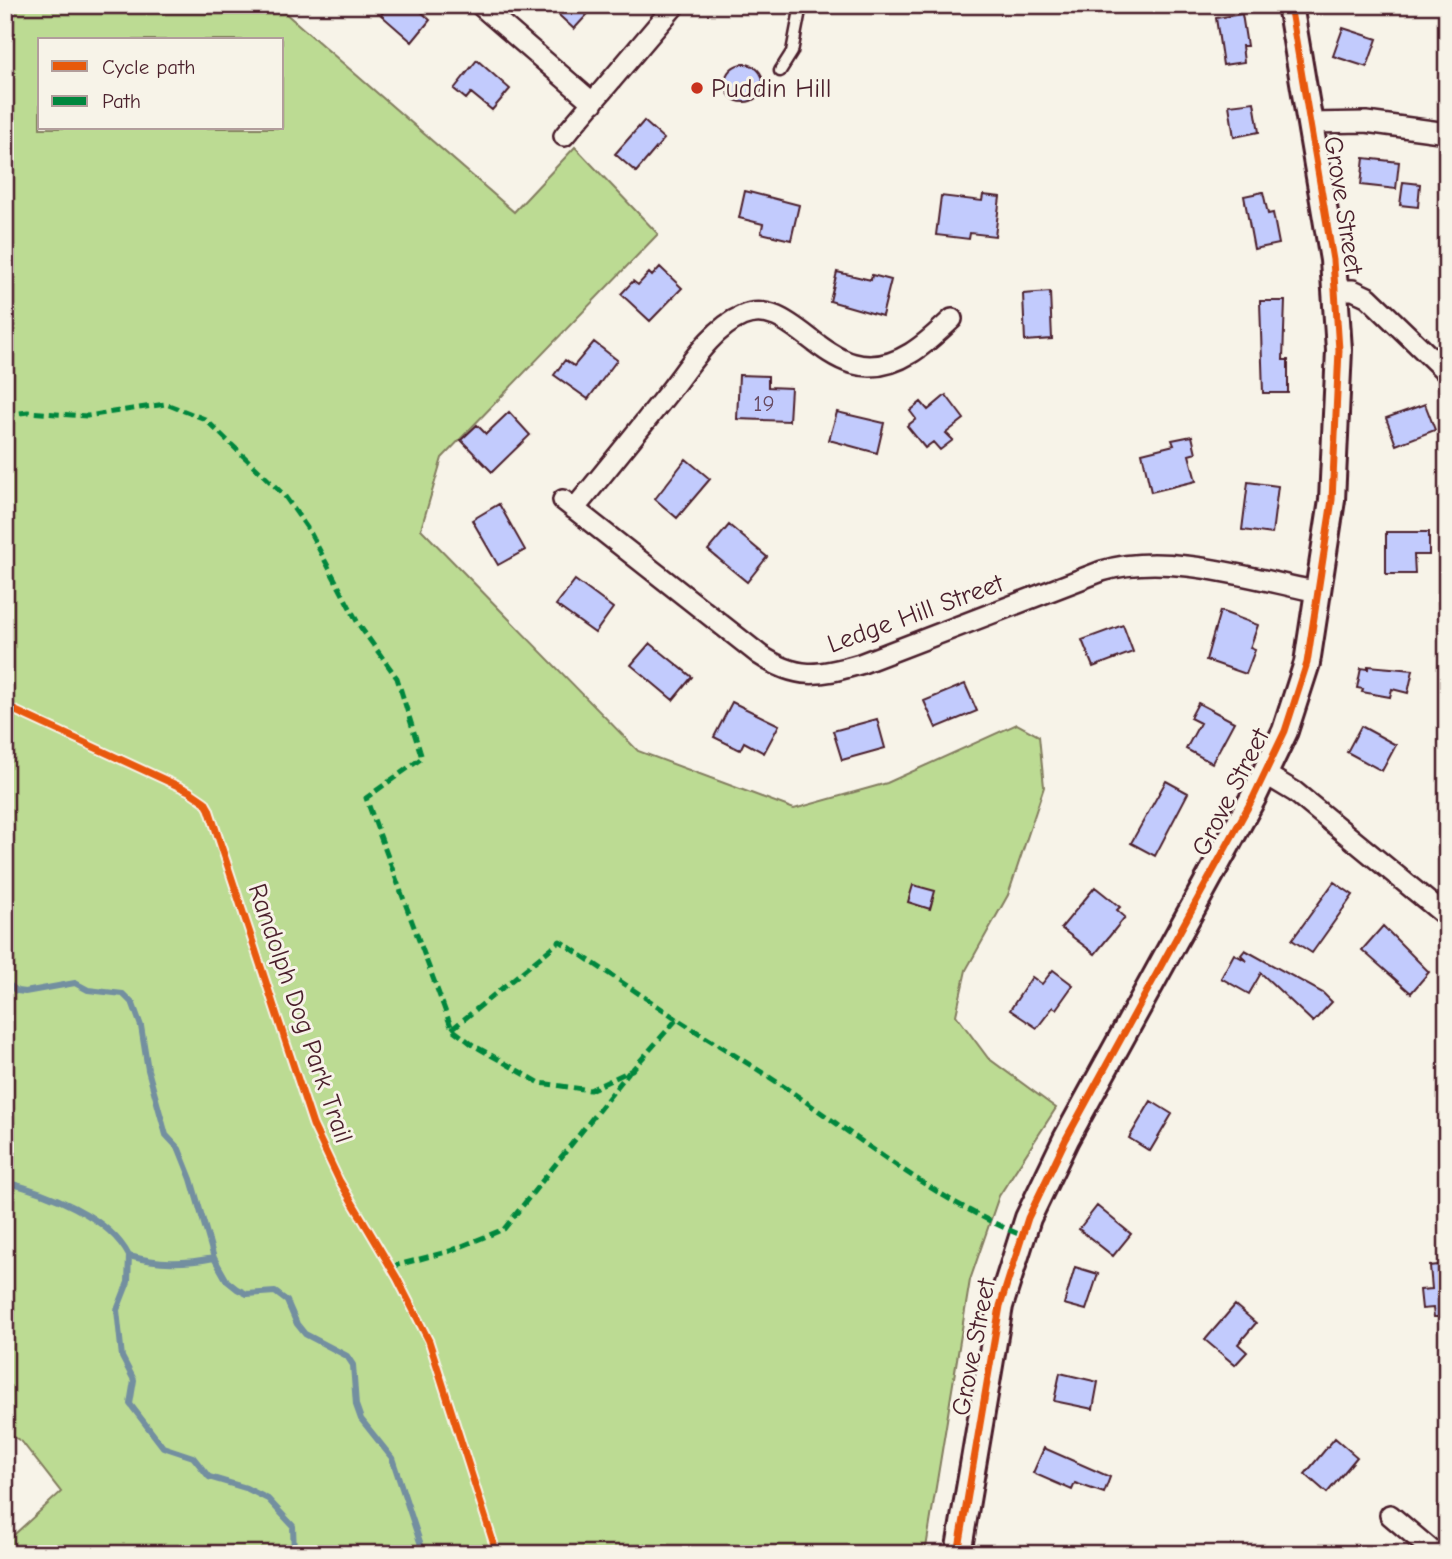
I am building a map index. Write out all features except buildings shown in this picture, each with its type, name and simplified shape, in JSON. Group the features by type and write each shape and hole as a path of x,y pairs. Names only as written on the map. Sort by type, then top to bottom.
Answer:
{"street":[{"path":"480,5 593,103"},
{"path":"564,136 676,5"},
{"name":"Grove Street","path":"958,1554 1000,1306 1028,1218 1066,1139 1265,774 1300,688 1319,592 1336,450 1337,290 1290,5"},
{"path":"1309,123 1366,122 1447,133"},
{"path":"1337,290 1353,290 1372,300 1447,373"},
{"name":"Ledge Hill Street","path":"952,319 910,354 886,364 862,367 841,360 776,317 753,313 743,316 702,350 568,505 760,655 786,671 800,674 829,672 860,664 1102,571 1133,564 1179,566 1319,592"},
{"path":"1265,774 1295,792 1447,917"},
{"path":"1390,1516 1436,1554"}],"lane":[{"path":"780,71 792,52 801,5"}],"green space":[{"path":"5,5 276,5 514,212 575,147 658,234 442,458 421,529 638,751 794,809 887,783 1017,724 1039,736 1044,787 1008,895 966,970 956,1015 988,1058 1056,1108 999,1196 970,1280 925,1554 5,1554 5,1543 61,1492 22,1442 5,1431"}],"waterway":[{"path":"5,982 17,991 25,992 75,983 88,990 123,994 133,1004 141,1026 148,1070 166,1135 179,1149 191,1179 214,1258 227,1281 237,1289 247,1294 275,1292 287,1301 297,1324 305,1334 347,1356 353,1365 356,1405 361,1419 392,1458 424,1554"},
{"path":"5,1182 57,1199 92,1218 120,1242 129,1256 171,1262 214,1258"},
{"path":"129,1256 128,1282 117,1310 122,1357 134,1380 130,1404 163,1447 193,1457 209,1477 246,1488 268,1499 293,1526 294,1554"}],"marked path":[{"path":"5,415 28,412 87,416 166,404 205,419 284,495 310,532 359,625 397,678 422,758 366,798 452,1029 473,1045 540,1083 590,1090 632,1070 677,1019 784,1087 934,1190 1021,1235"},
{"path":"452,1029 560,941 677,1019"},
{"path":"390,1267 450,1251 504,1229 629,1072"}],"cycle path":[{"path":"958,1554 1000,1306 1028,1218 1066,1139 1253,798 1285,731 1307,663 1332,500 1339,350 1333,260 1290,5"},
{"name":"Randolph Dog Park Trail","path":"5,706 189,791 205,802 313,1125 339,1180 397,1278 429,1341 497,1554"}],"place":[{"name":"Puddin Hill","path":"697,88"}]}
